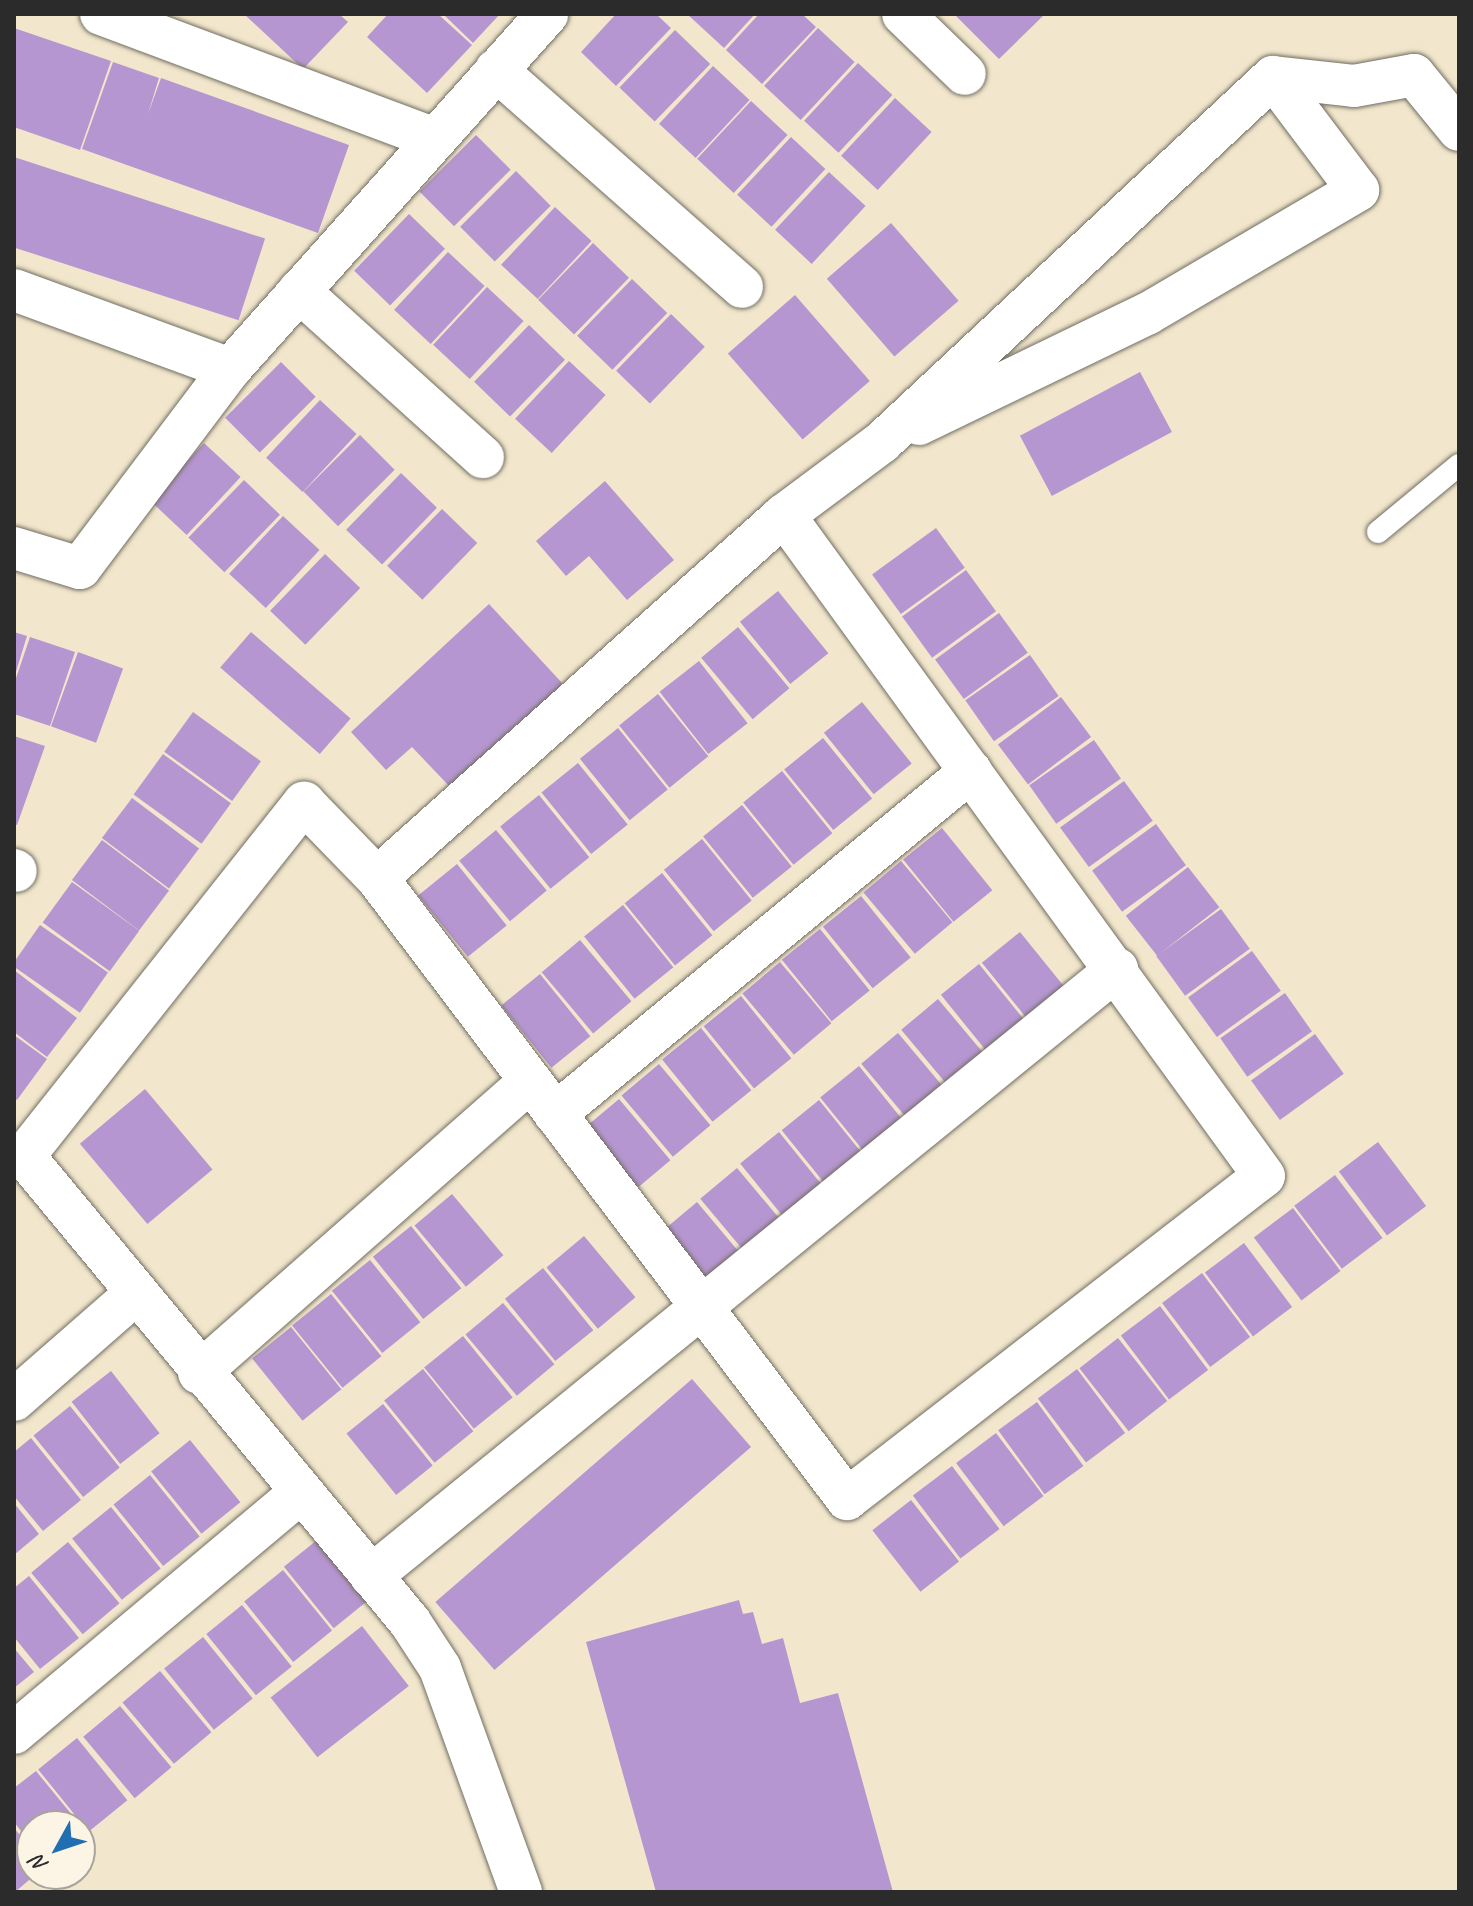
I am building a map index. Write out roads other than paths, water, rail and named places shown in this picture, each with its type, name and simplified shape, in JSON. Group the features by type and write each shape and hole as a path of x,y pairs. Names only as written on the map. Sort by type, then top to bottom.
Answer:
{"street":[{"path":"14,548 80,568 230,369 433,138 547,14"},
{"path":"903,14 965,74"},
{"path":"145,21 433,138"},
{"path":"496,70 742,287"},
{"path":"377,878 784,515 882,442 1273,77 1354,86 1414,75 1459,130"},
{"path":"882,442 1147,314 1358,190 1273,77"},
{"path":"14,290 230,369"},
{"path":"299,291 483,457"},
{"path":"521,1892 440,1668 371,1576 134,1295 24,1156 304,803 377,878 528,1083 555,1114 847,1499 1264,1176 1117,969 784,515"},
{"path":"555,1114 971,771"},
{"path":"371,1576 703,1311 1117,969"},
{"path":"199,1373 528,1083"},
{"path":"14,1400 134,1295"},
{"path":"14,1733 301,1492"}],"lane":[{"path":"1378,532 1459,465"}]}
